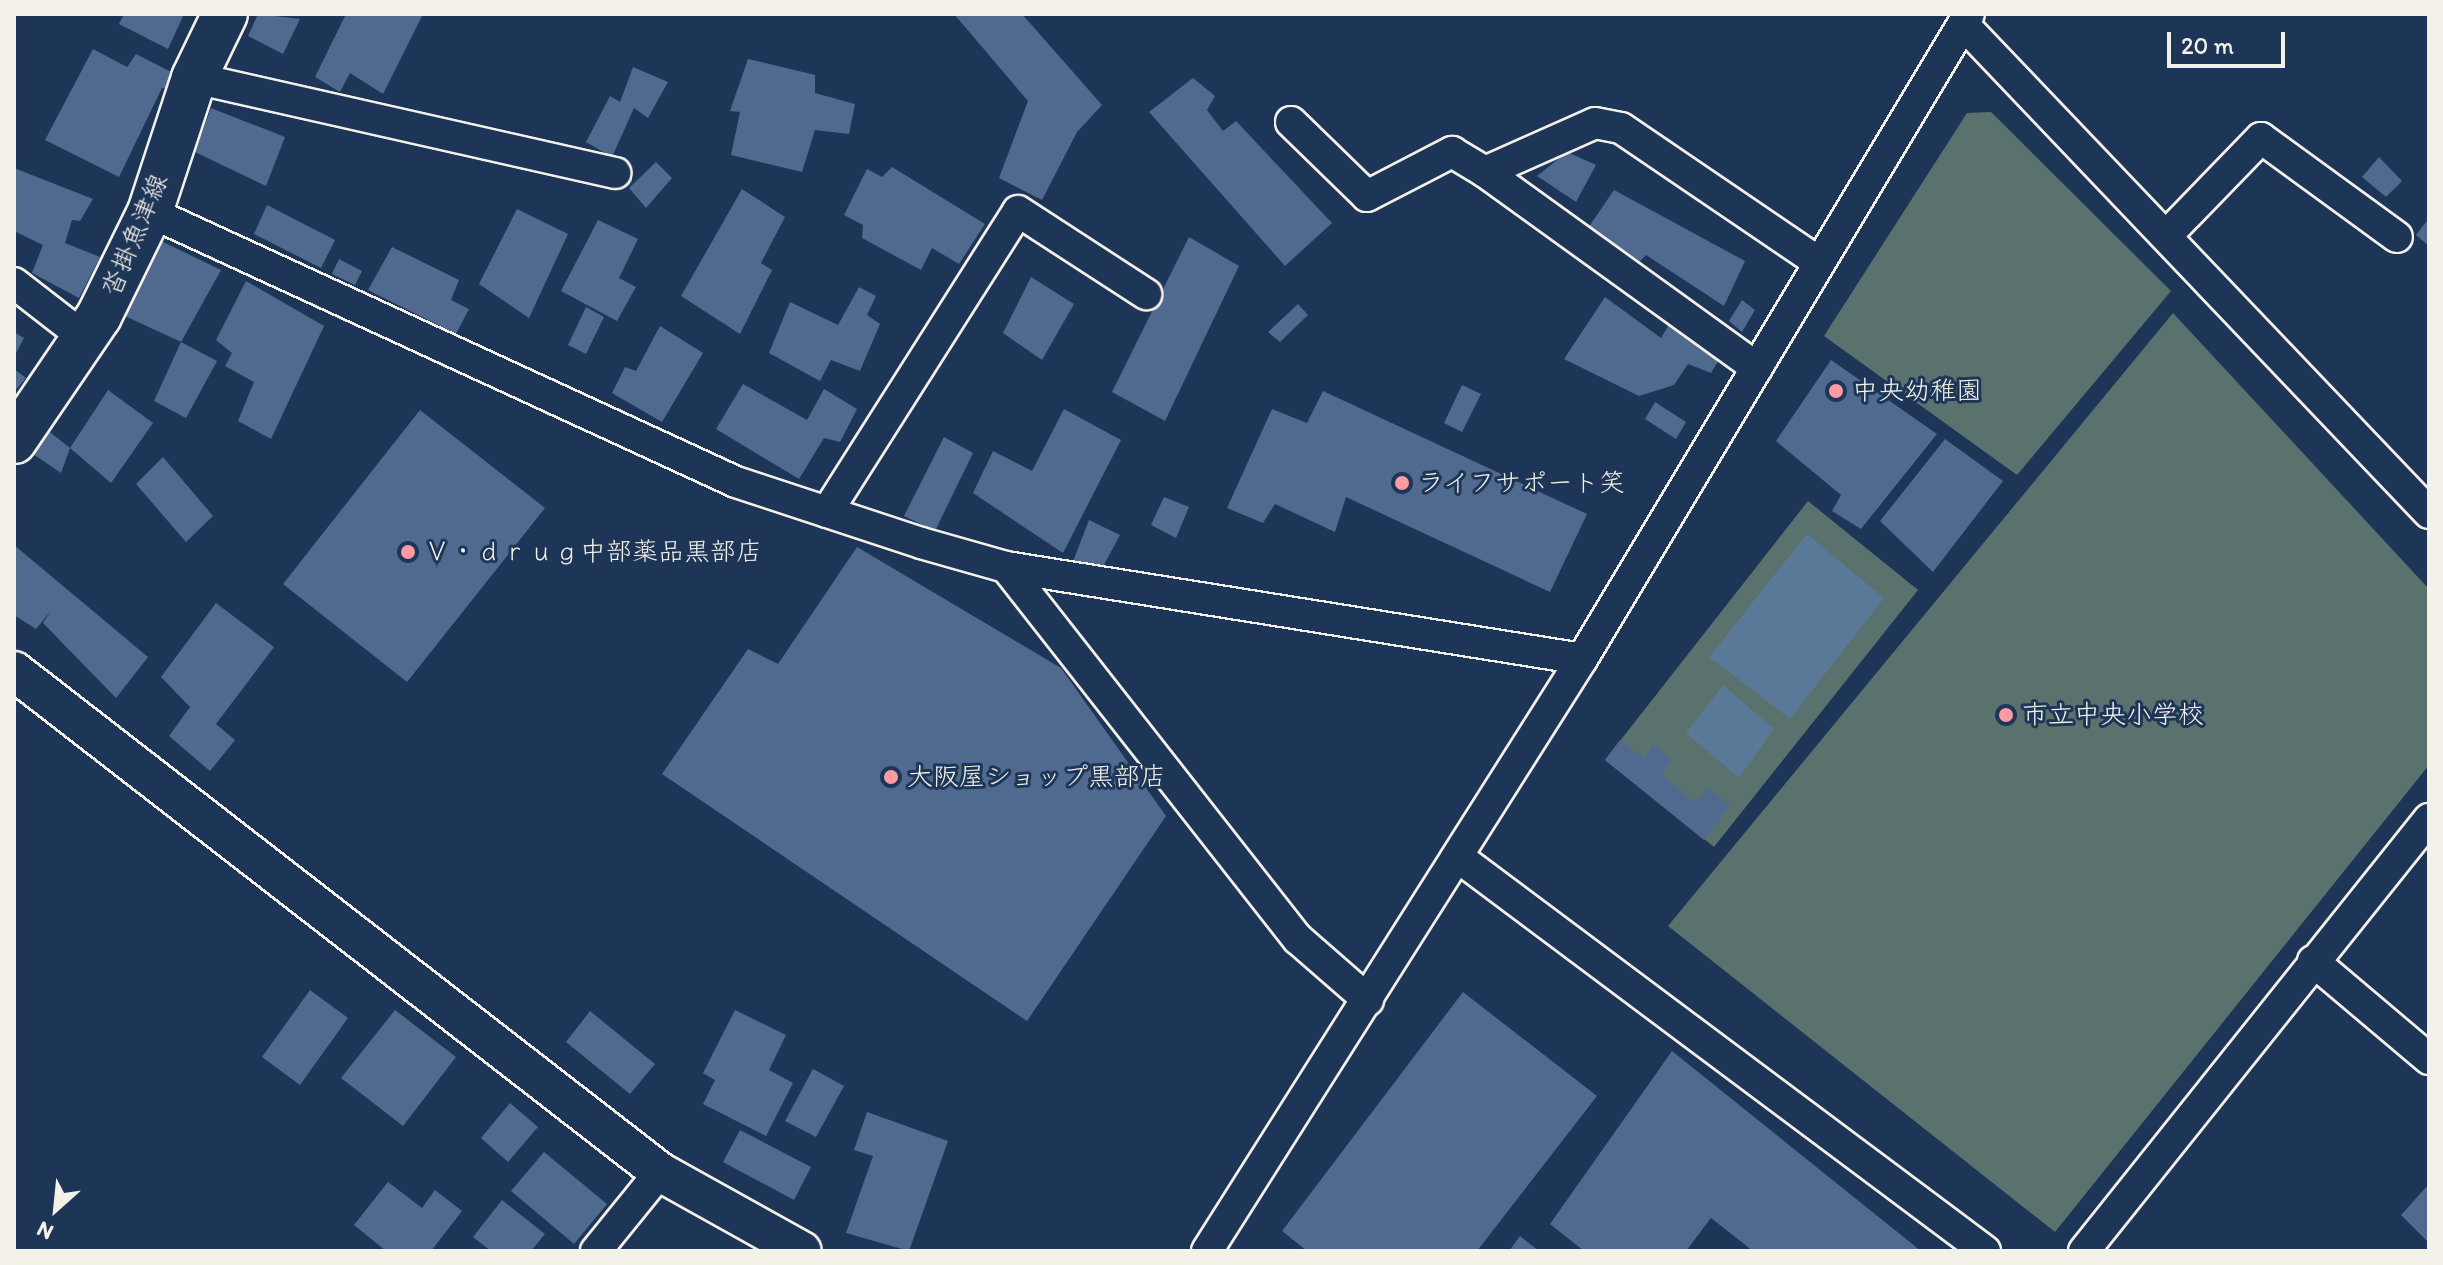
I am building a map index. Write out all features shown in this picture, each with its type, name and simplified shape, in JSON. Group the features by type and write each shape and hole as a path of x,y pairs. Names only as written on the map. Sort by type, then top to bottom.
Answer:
{"main road":[{"name":"沓掛魚津線","path":"14,441 85,338 150,212 194,78 225,14"}],"street":[{"path":"1207,1251 1582,659 1966,19 2429,513"},
{"path":"194,78 615,173"},
{"path":"1291,122 1367,196 1452,152 1485,172 1757,368"},
{"path":"1485,172 1595,123 1621,128 1820,263"},
{"path":"2167,235 2261,138 2397,237"},
{"path":"827,512 1018,211 1146,294"},
{"path":"150,212 529,392 736,482 827,512 1006,567 1582,659"},
{"path":"14,283 85,338"},
{"path":"1006,567 1298,939 1368,1000"},
{"path":"14,671 660,1172 802,1251"},
{"path":"2084,1251 2429,819"},
{"path":"1458,857 1985,1251"},
{"path":"2313,961 2429,1059"},
{"path":"596,1251 660,1172"}],"green space":[{"path":"1991,112 2171,291 2017,475 1824,336 1967,113"},
{"path":"2173,313 2429,589 2429,765 2055,1232 1668,926"},
{"path":"1808,501 1918,590 1714,847 1605,760"}],"water":[{"path":"1807,534 1884,598 1790,719 1709,657"},
{"path":"1723,685 1774,729 1739,778 1686,733"}],"building":[{"path":"124,14 184,14 168,49 119,24"},
{"path":"258,14 300,19 283,54 248,36"},
{"path":"346,14 423,14 383,94 350,73 340,92 315,77"},
{"path":"954,14 1022,14 1102,105 1077,132 1042,200 999,178 1028,101"},
{"path":"93,49 127,67 136,54 177,75 170,89 162,88 119,177 45,140"},
{"path":"748,59 815,75 815,93 855,104 849,134 815,130 802,172 731,155 740,112 730,111"},
{"path":"633,67 668,82 648,118 634,108 612,157 586,142 610,96 620,102"},
{"path":"1193,78 1215,96 1207,110 1223,131 1236,121 1332,223 1285,266 1149,112"},
{"path":"211,108 285,137 266,186 195,152"},
{"path":"1567,152 1596,165 1576,202 1537,176"},
{"path":"2379,157 2402,181 2386,197 2362,177"},
{"path":"656,162 672,178 646,208 629,188"},
{"path":"892,167 985,224 959,264 932,248 921,270 862,238 863,225 844,215 867,169 882,177"},
{"path":"14,168 93,199 80,221 72,220 65,243 100,257 79,298 32,273 43,245 14,231"},
{"path":"742,189 785,217 761,263 772,270 740,334 681,296"},
{"path":"1614,190 1745,261 1724,306 1646,255 1640,261 1588,228"},
{"path":"267,205 335,240 321,268 254,234"},
{"path":"517,209 568,234 529,318 479,284"},
{"path":"2429,218 2429,246 2416,235"},
{"path":"598,220 638,239 619,278 636,287 617,321 561,291"},
{"path":"1189,237 1239,266 1165,421 1112,392"},
{"path":"161,241 221,270 181,342 125,316"},
{"path":"392,247 459,280 451,300 469,309 456,334 368,290"},
{"path":"339,259 362,271 355,285 332,274"},
{"path":"1031,277 1074,304 1042,360 1003,333"},
{"path":"246,281 324,326 271,439 238,421 254,382 225,366 232,353 216,340"},
{"path":"859,287 876,296 867,315 880,324 860,371 831,360 820,381 769,353 790,302 838,325"},
{"path":"1605,297 1661,338 1671,321 1720,358 1711,373 1688,364 1674,385 1639,396 1564,359"},
{"path":"1742,300 1755,310 1742,332 1729,321"},
{"path":"1298,304 1308,315 1280,342 1268,332"},
{"path":"586,307 604,317 586,354 568,345"},
{"path":"660,326 703,353 662,422 612,393 625,367 636,371"},
{"path":"14,332 24,338 14,357"},
{"path":"181,342 217,361 186,418 154,401"},
{"path":"1831,360 1937,434 1861,529 1832,511 1841,495 1776,441"},
{"path":"14,369 26,378 14,392"},
{"path":"743,384 807,420 824,389 857,409 840,442 824,438 799,479 716,429"},
{"path":"1462,385 1481,394 1462,432 1444,423"},
{"path":"108,390 153,423 111,483 70,448"},
{"path":"1323,391 1587,514 1550,592 1346,497 1335,532 1275,504 1263,523 1227,508 1272,409 1307,423"},
{"path":"1655,402 1686,422 1676,439 1645,419"},
{"path":"1064,409 1121,440 1063,553 973,493 993,451 1032,471"},
{"path":"420,410 545,508 407,682 283,584"},
{"path":"46,429 70,448 61,473 33,454"},
{"path":"944,437 973,453 935,531 904,516"},
{"path":"1945,439 2003,481 1933,572 1880,521"},
{"path":"163,457 213,516 186,542 136,484"},
{"path":"1164,497 1189,507 1176,538 1151,525"},
{"path":"1089,520 1120,535 1099,574 1072,564"},
{"path":"14,545 148,657 116,698 43,623 51,611 36,629 14,615"},
{"path":"857,547 1061,668 1166,816 1027,1021 662,774 748,649 778,664"},
{"path":"216,603 274,647 216,724 235,740 210,771 169,736 190,707 161,677"},
{"path":"1620,740 1644,758 1653,744 1671,760 1661,774 1696,803 1708,788 1730,805 1704,840 1605,760"},
{"path":"310,990 348,1018 300,1085 262,1057"},
{"path":"1463,992 1597,1096 1477,1251 1307,1251 1282,1231"},
{"path":"395,1010 456,1057 403,1126 341,1078"},
{"path":"735,1010 786,1035 769,1070 793,1083 766,1136 703,1104 715,1080 703,1073"},
{"path":"590,1011 655,1064 630,1094 566,1042"},
{"path":"1672,1051 1921,1251 1753,1251 1711,1218 1686,1251 1584,1251 1550,1224"},
{"path":"813,1069 844,1086 816,1137 785,1121"},
{"path":"510,1103 538,1127 508,1162 481,1138"},
{"path":"867,1112 948,1141 909,1251 846,1233 873,1156 854,1150"},
{"path":"740,1130 811,1167 794,1200 723,1162"},
{"path":"544,1152 607,1204 574,1244 511,1191"},
{"path":"388,1182 422,1208 435,1190 462,1211 431,1251 386,1251 354,1225"},
{"path":"2429,1184 2429,1243 2401,1215"},
{"path":"502,1200 545,1234 531,1251 491,1251 473,1237"},
{"path":"1520,1236 1539,1251 1509,1251"}],"place":[{"name":"中央幼稚園","path":"1836,391"},
{"name":"ライフサポート笑","path":"1402,483"},
{"name":"Ｖ・ｄｒｕｇ中部薬品黒部店","path":"408,552"},
{"name":"市立中央小学校","path":"2006,715"},
{"name":"大阪屋ショップ黒部店","path":"891,777"}]}
